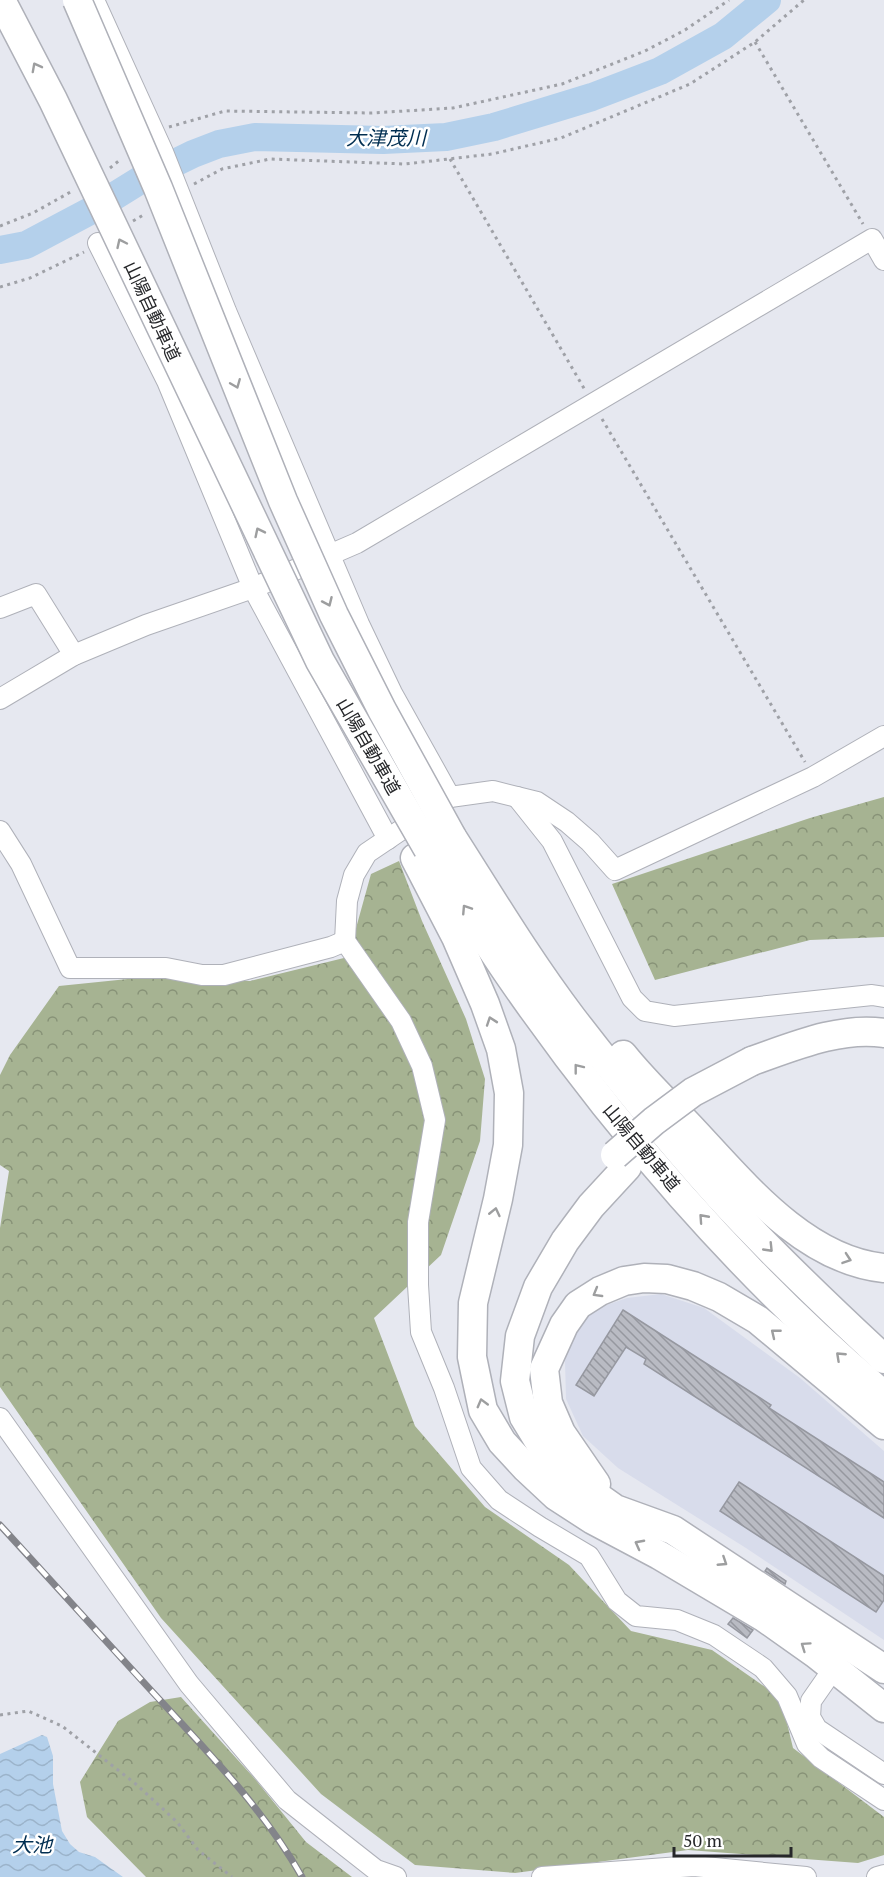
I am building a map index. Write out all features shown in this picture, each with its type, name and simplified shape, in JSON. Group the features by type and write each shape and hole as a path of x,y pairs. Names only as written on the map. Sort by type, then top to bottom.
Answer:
{"highway":[{"name":"山陽自動車道","path":"1,0 53,99 391,813 432,848 516,937 565,1008 636,1099 719,1196 810,1290 884,1359"},
{"name":"山陽自動車道","path":"77,0 158,188 283,501 320,584 382,710 432,848 507,971 623,1126 712,1228 780,1300 884,1395"},
{"path":"432,848 751,1192 803,1236 843,1258 884,1268"},
{"path":"432,848 456,937 485,1004 501,1049 509,1093 508,1145 498,1199 473,1303 472,1357 483,1410 502,1442 556,1496 593,1520 765,1618 884,1708"},
{"path":"526,1468 502,1401 499,1366 508,1308 536,1254 572,1201 621,1161 757,1068 819,1037 874,1031 884,1033"},
{"path":"757,1068 819,1053 862,1048 884,1050"},
{"path":"621,1161 565,1241 538,1287 520,1336 515,1381 524,1417 549,1458 615,1509 673,1530 884,1669"},
{"path":"615,1509 561,1433 548,1403 543,1369 564,1325 578,1305 600,1291 624,1281 644,1278 667,1280 693,1286 719,1297 758,1320 884,1425"}],"street":[{"path":"94,0 159,144 226,311 359,624 392,693 450,796"},
{"path":"0,699 74,655 146,625 253,588 357,543 872,239 884,260"},
{"path":"98,243 167,381 253,588 388,839"},
{"path":"0,608 36,594 74,655"},
{"path":"884,736 813,777 615,870 590,842 567,822 537,802 493,791 450,796 367,853 354,875 347,901 345,941 401,1021 423,1066 435,1120 418,1222 421,1332 444,1388 471,1468 499,1500 589,1556 617,1601 636,1616 677,1620 714,1635 763,1668 787,1696 807,1744 821,1758 884,1800"},
{"path":"517,797 552,841 632,998 645,1011 674,1016 872,995 884,997"},
{"path":"0,831 21,864 70,968 166,968 202,975 224,975 331,947 345,941"},
{"path":"0,1419 189,1684 279,1791 287,1800 376,1870 396,1877"},
{"path":"834,1668 811,1701 810,1717 818,1729 884,1774"},
{"path":"542,1877 694,1866 806,1877"},
{"path":"877,1877 884,1875"}],"path":[{"path":"159,144 168,127 225,111 372,113 453,108 562,84 645,51 685,30 729,0"},
{"path":"178,189 222,169 270,159 405,164 492,154 561,138 690,84 755,42 804,0"},
{"path":"755,42 872,239"},
{"path":"105,172 123,158"},
{"path":"450,159 813,777"},
{"path":"0,226 33,213 74,190"},
{"path":"129,224 149,212"},
{"path":"0,287 30,278 80,255 98,243"},
{"path":"0,1715 28,1711 62,1726 137,1785 177,1822 198,1850 232,1877"}],"shaded area":[{"path":"661,1294 704,1308 800,1378 884,1451 884,1640 746,1548 618,1468 583,1436 566,1399 565,1361 573,1330 595,1309 627,1298"}],"green space":[{"path":"884,797 884,937 810,940 655,980 612,884 810,818"},
{"path":"399,861 422,921 466,1019 485,1079 480,1141 441,1255 374,1318 415,1426 485,1507 569,1565 631,1631 712,1650 781,1698 793,1748 884,1817 884,1855 858,1863 688,1850 515,1873 415,1865 321,1794 161,1618 0,1387 0,1228 9,1171 0,1165 0,1075 10,1055 59,986 157,976 250,981 348,957 371,874"},
{"path":"181,1697 255,1779 306,1842 352,1877 146,1877 87,1817 80,1782 118,1721 150,1702"}],"water":[{"name":"大池","path":"42,1735 47,1737 53,1756 53,1784 62,1831 70,1844 79,1852 95,1857 123,1877 0,1877 0,1754"}],"building":[{"path":"623,1310 771,1405 769,1408 884,1482 884,1518 644,1364 646,1359 626,1347 594,1396 576,1385"},
{"path":"739,1482 884,1576 884,1600 876,1612 720,1511"},
{"path":"767,1568 786,1581 785,1584 765,1571"},
{"path":"733,1618 753,1630 747,1638 728,1624"}],"waterway":[{"name":"大津茂川","path":"0,250 26,245 92,210 142,179 219,144 255,137 383,140 446,137 494,127 592,97 660,71 723,36 767,0"}],"railway":[{"path":"0,1525 230,1777 269,1826 302,1877"}]}
